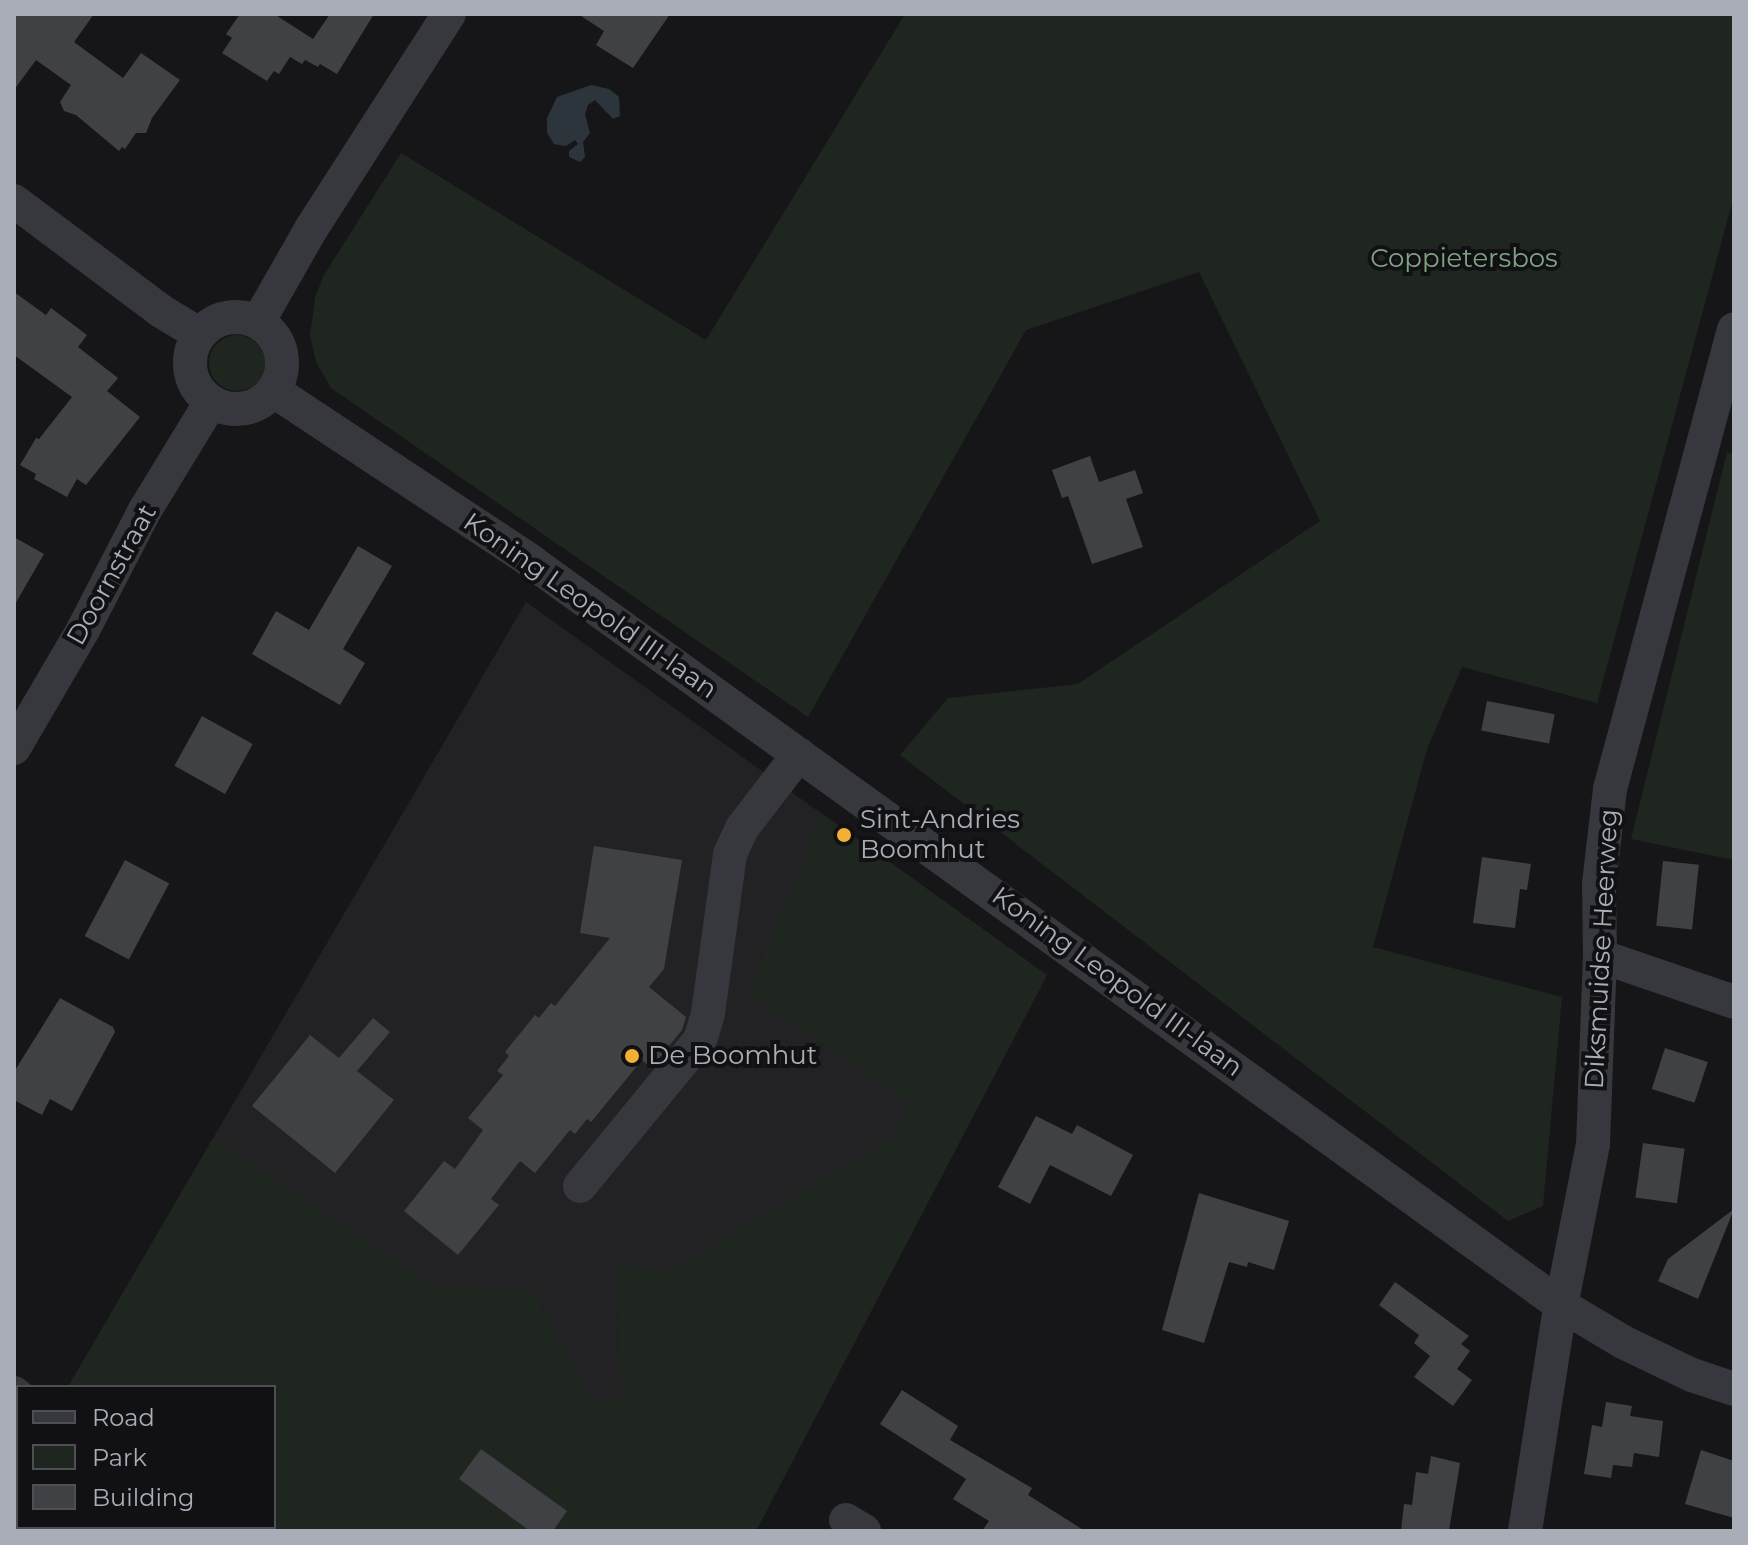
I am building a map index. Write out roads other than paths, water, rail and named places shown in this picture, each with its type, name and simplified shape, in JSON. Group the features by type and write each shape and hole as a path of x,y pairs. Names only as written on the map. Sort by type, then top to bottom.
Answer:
{"street":[{"path":"258,322 311,229 449,14"},
{"path":"14,201 161,311 199,334"},
{"path":"226,317 243,317 258,322 273,335 281,352 282,373 274,391 261,403 244,408 226,408 211,402 196,386 190,369 191,351 199,334 226,317"},
{"name":"Diksmuidse Heerweg","path":"1525,1531 1561,1305 1593,1145 1600,956 1599,884 1611,785 1734,329"},
{"name":"Koning Leopold III-laan","path":"274,391 529,560 1561,1305 1623,1342 1692,1375 1734,1389"},
{"name":"Doornstraat","path":"14,748 83,630 145,510 211,402"},
{"path":"580,1186 700,1040 708,1013 730,854 742,828 799,754"},
{"path":"1600,956 1734,1002"}],"place":[{"name":"Sint-Andries Boomhut","path":"844,835"},
{"name":"De Boomhut","path":"632,1056"}],"park label":[{"name":"Coppietersbos","path":"1464,259"}]}
